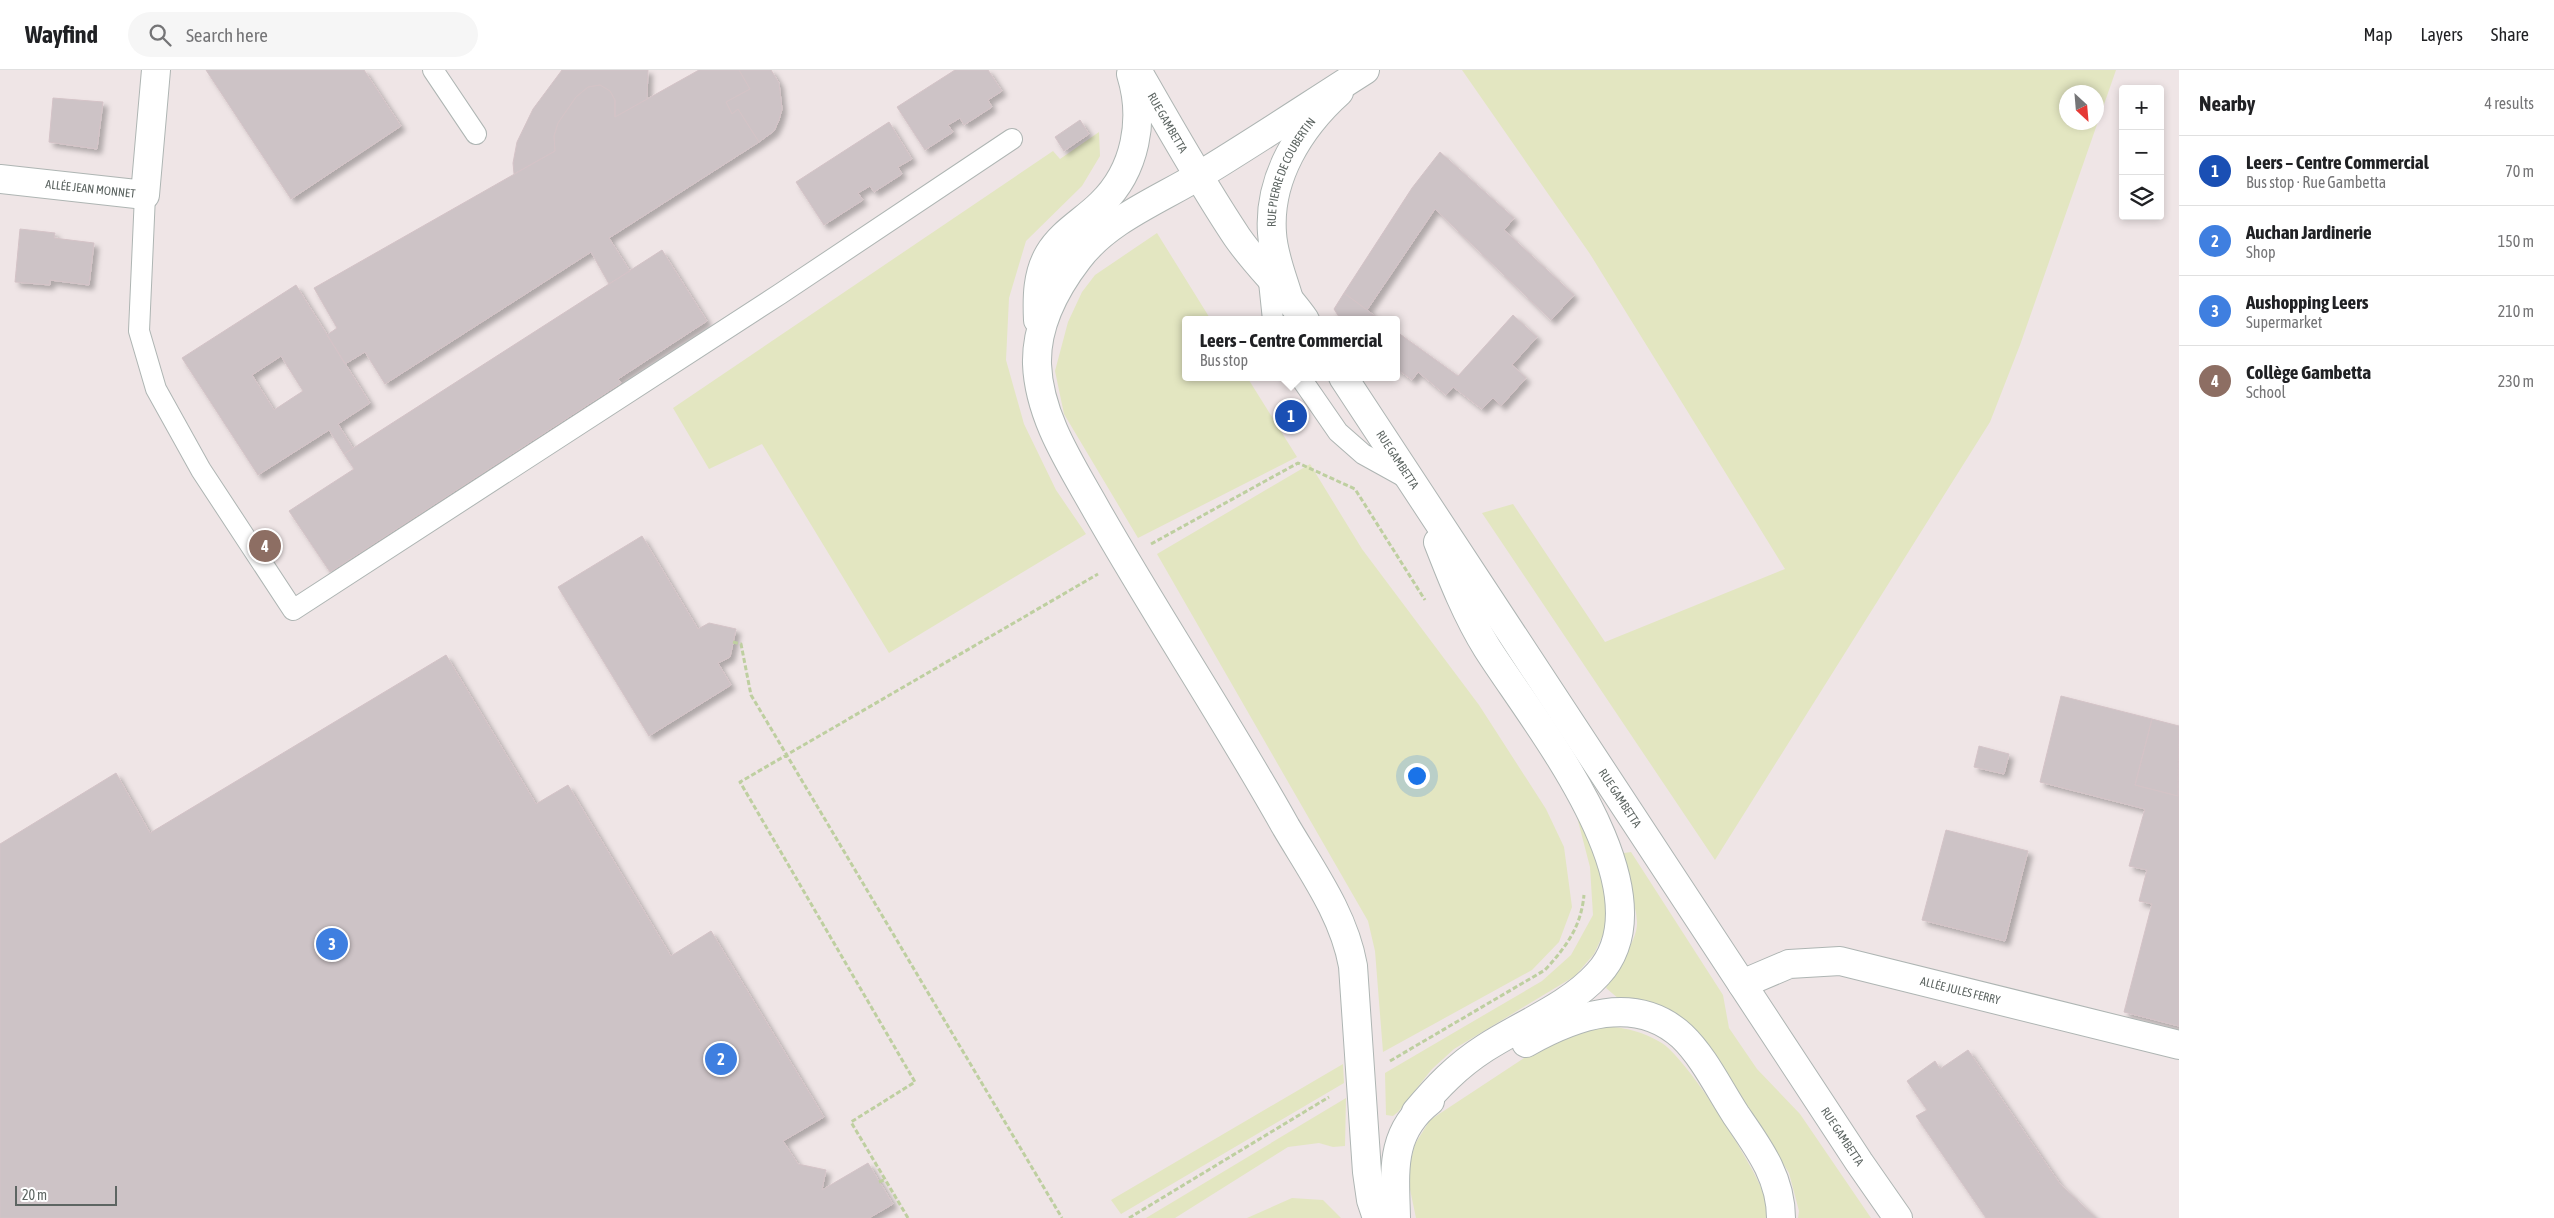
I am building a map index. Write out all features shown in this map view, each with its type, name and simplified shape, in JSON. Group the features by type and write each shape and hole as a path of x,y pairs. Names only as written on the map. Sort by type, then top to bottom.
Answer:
{"street":[{"name":"ALLÉE JEAN MONNET","path":"0,179 48,186 145,195 156,70"},
{"path":"1130,70 1136,90 1138,117 1135,142 1128,166 1116,187 1101,204 1058,241 1048,254 1037,296 1039,336 1037,363 1040,389 1047,416 1062,446 1132,572 1257,775 1346,934 1353,966 1367,1172 1377,1218"},
{"name":"RUE GAMBETTA","path":"1137,70 1198,176 1239,239 1288,296 1301,316"},
{"name":"RUE PIERRE DE COUBERTIN","path":"1039,336 1049,306 1062,283 1078,258 1095,240 1365,70"},
{"name":"RUE PIERRE DE COUBERTIN","path":"1288,296 1276,259 1272,233 1273,202 1279,178 1290,154 1328,102 1365,70"},
{"name":"RUE GAMBETTA","path":"1346,381 1898,1218"},
{"path":"1396,1218 1396,1157 1406,1127 1416,1112 1439,1085 1469,1058 1566,999 1598,974 1615,946 1622,912 1613,864 1591,813 1569,773 1486,646 1450,573 1412,481"},
{"name":"ALLÉE JULES FERRY","path":"1742,984 1789,964 1840,961 2179,1045"},
{"path":"1416,1112 1448,1089 1550,1030 1575,1019 1598,1014 1638,1013 1671,1028 1693,1049 1766,1160 1779,1197 1781,1218"}],"lane":[{"path":"433,70 476,134"},
{"path":"145,195 139,331 156,389 201,470 293,610 780,294 1012,139"},
{"path":"1272,233 1268,274 1273,316"},
{"path":"1303,381 1338,432 1380,465 1412,481"}],"path":[{"path":"734,642 741,644 751,695 1062,1218"},
{"path":"786,755 740,782 915,1082 851,1122 908,1218"},
{"path":"880,1182 886,1179"}],"green space":[{"path":"1462,70 2116,70 2104,104 2104,85 2059,85 2059,130 2095,130 2020,345 1990,422 1715,860 1482,513 1513,504 1605,642 1785,569 1590,254"},
{"path":"1099,132 1100,156 1082,186 1026,241 1009,298 1006,360 1024,424 1056,490 1086,534 889,653 762,444 709,469 673,408 1053,151 1060,159"},
{"path":"1157,233 1209,316 1182,316 1182,381 1250,381 1297,457 1138,538 1064,414 1055,371 1068,322 1082,292 1095,275"},
{"path":"1310,464 1362,549 1479,705 1546,809 1564,847 1572,907 1559,942 1532,970 1383,1052 1375,951 1368,921 1157,554"},
{"path":"1577,817 1584,819 1606,883 1607,926 1594,954 1575,976 1454,1049 1432,1069 1398,1112 1393,1116 1386,1115 1385,1073 1542,981 1571,955 1593,915 1590,867"},
{"path":"1631,852 1723,995 1729,1028 1757,1069 1800,1114 1871,1218 1798,1218 1799,1211 1789,1173 1721,1065 1619,999 1606,988 1630,947 1636,930 1636,913 1624,862 1624,853"},
{"path":"1587,1025 1616,1027 1633,1031 1651,1037 1671,1051 1700,1086 1743,1152 1762,1189 1771,1218 1416,1218 1407,1175 1415,1144 1430,1120 1556,1037"},
{"path":"1343,1064 1344,1083 1121,1214 1111,1200"},
{"path":"1346,1098 1345,1146 1333,1147 1319,1143 1288,1147 1175,1218 1146,1218"},
{"path":"1292,1198 1323,1200 1341,1218 1247,1218"}],"building":[{"path":"206,70 364,70 401,126 291,199"},
{"path":"562,70 648,70 647,99 615,117 615,100 610,91 600,85 588,87 576,97 558,123 554,136 555,151 514,174 513,163 517,142 533,109"},
{"path":"699,70 739,70 750,89 726,102 732,114 738,109 759,142 609,238 630,271 609,284 591,252 385,384 365,352 345,364 327,335 337,328 314,288 555,151 554,136 558,123 576,97 588,87 600,85 610,91 615,100 615,117"},
{"path":"739,70 771,70 779,83 782,109 779,120 774,131 759,142 738,109 732,114 726,102 750,89"},
{"path":"955,70 988,70 1002,91 988,100 992,107 964,125 960,118 948,125 953,132 925,150 897,107"},
{"path":"53,98 103,102 97,149 49,142"},
{"path":"1080,120 1089,134 1064,151 1055,137"},
{"path":"889,122 912,159 898,167 902,174 874,192 870,186 858,193 863,200 824,225 796,182"},
{"path":"1440,152 1514,218 1504,230 1574,295 1551,320 1435,209 1367,310 1344,293 1412,188"},
{"path":"20,229 55,233 54,238 94,243 89,285 50,280 50,285 15,282"},
{"path":"662,250 707,321 618,379 621,383 330,572 289,511 354,469 344,454"},
{"path":"296,285 370,403 338,424 353,448 344,454 329,430 258,475 182,358","holes":["281,356 303,391 274,410 252,375"]},
{"path":"1344,293 1375,316 1338,316 1334,309"},
{"path":"1513,315 1537,337 1512,365 1526,378 1501,406 1493,398 1482,409 1453,387 1446,395 1418,372 1412,380 1400,371 1400,334 1458,376"},
{"path":"642,536 698,629 709,623 736,629 730,657 718,663 731,685 649,736 558,587"},
{"path":"446,655 536,804 568,785 671,956 711,931 824,1117 783,1141 798,1164 826,1170 822,1190 868,1163 893,1204 869,1218 0,1218 0,844 116,773 150,833"},
{"path":"2061,696 2152,719 2135,785 2178,796 2179,791 2179,1026 2124,1012 2152,904 2139,901 2147,870 2129,866 2145,809 2040,782"},
{"path":"2152,719 2179,726 2178,796 2135,785"},
{"path":"1979,746 2009,754 2004,774 1974,767"},
{"path":"1946,830 2028,851 2005,941 1922,920"},
{"path":"1968,1050 2060,1184 2096,1218 1986,1218 1916,1116 1927,1110 1907,1081 1935,1061 1940,1069"}],"place":[{"name":"Leers – Centre Commercial","path":"1291,416"},
{"name":"Collège Gambetta","path":"265,546"},
{"name":"Aushopping Leers","path":"332,944"},
{"name":"Auchan Jardinerie","path":"721,1059"}]}
